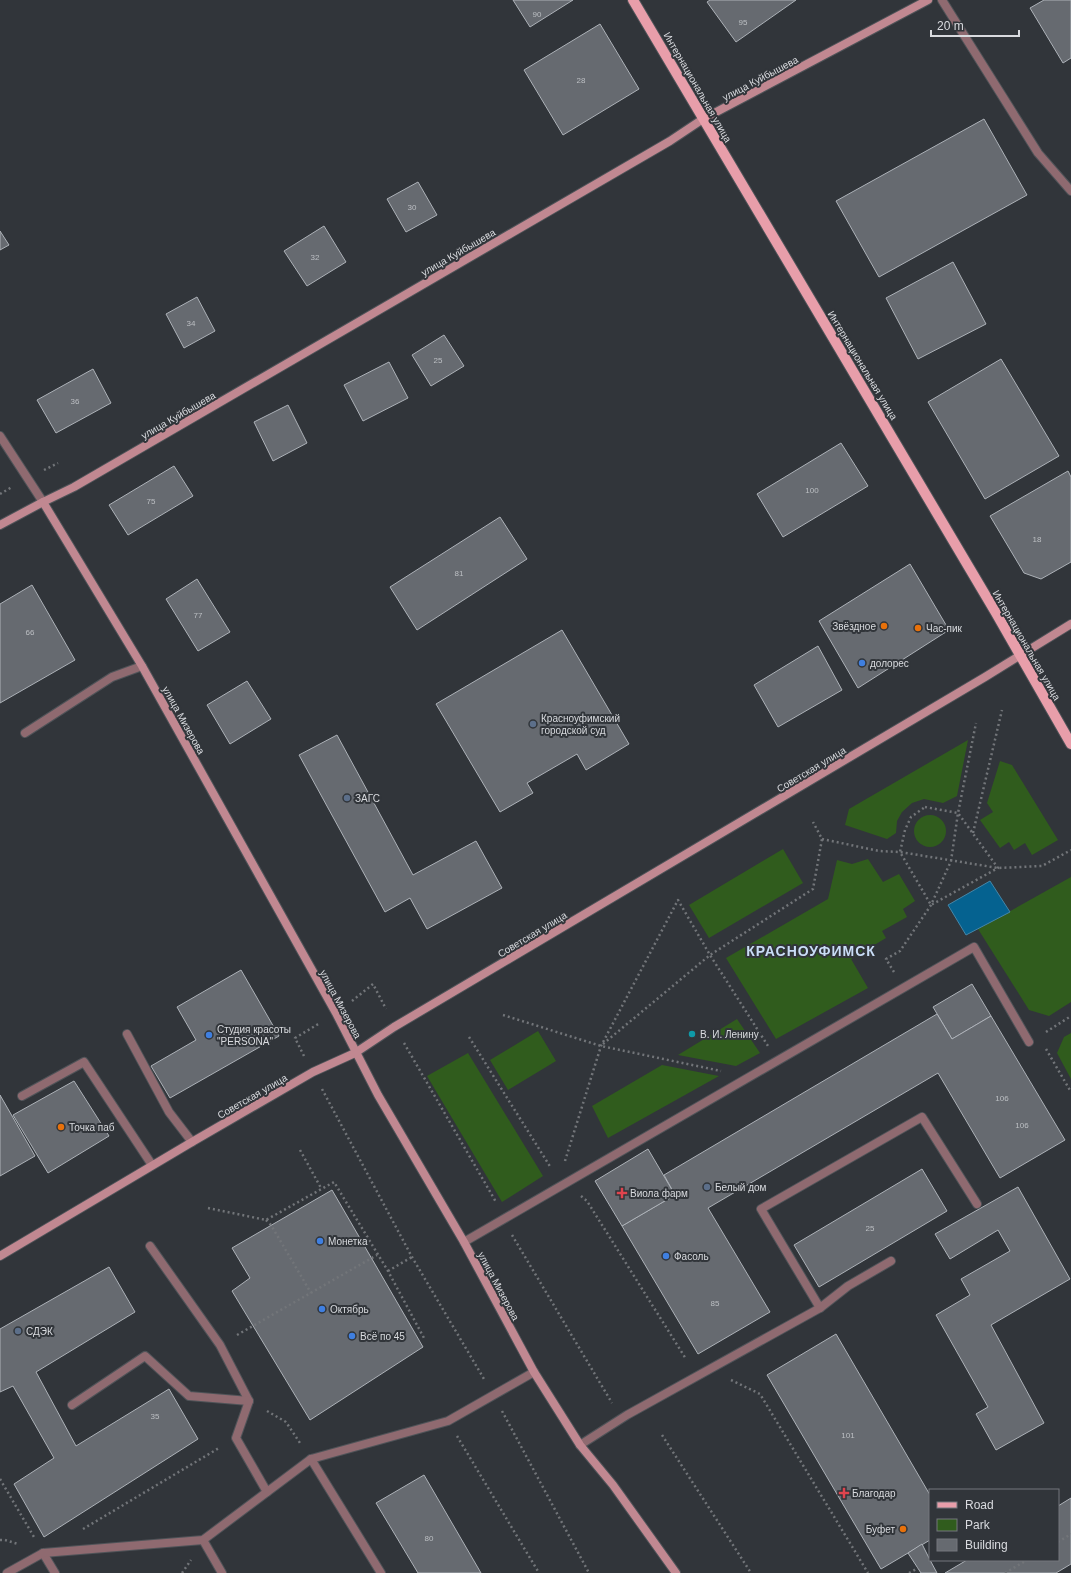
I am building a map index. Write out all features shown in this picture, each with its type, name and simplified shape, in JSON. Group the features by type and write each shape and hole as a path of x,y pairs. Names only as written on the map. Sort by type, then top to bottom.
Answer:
{"main road":[{"name":"Интернациональная улица","path":"632,0 1020,655 1071,744"},
{"name":"улица Куйбышева","path":"0,525 80,483 663,144 703,119 928,0"},
{"name":"улица Мизерова","path":"43,502 142,666 336,1013 378,1095 464,1242 534,1372 580,1445 613,1485 676,1573"},
{"name":"Советская улица","path":"0,1256 152,1165 313,1072 356,1053 394,1027 985,677 1071,624"}],"street":[{"path":"942,0 1038,153 1071,191"},
{"name":"улица Мизерова","path":"0,436 43,502"},
{"path":"25,733 112,677 142,666"},
{"path":"464,1242 505,1220 562,1183 751,1077 974,947 1029,1042"},
{"path":"127,1034 169,1112 192,1142"},
{"path":"22,1096 84,1062 152,1165"},
{"path":"820,1308 760,1209 922,1117 977,1204"},
{"path":"150,1246 220,1345 249,1401 236,1438 267,1492"},
{"path":"580,1445 621,1419 820,1308 848,1286 891,1261"},
{"path":"72,1405 145,1356 189,1396 249,1401"},
{"path":"7,1573 43,1553 203,1540 311,1459 448,1421 534,1372"},
{"path":"311,1459 381,1573"},
{"path":"203,1540 222,1573"},
{"path":"43,1553 55,1573"}],"path":[{"path":"973,833 1002,710"},
{"path":"903,988 886,959 900,951 931,905 951,861 958,813 976,723"},
{"path":"931,905 900,852 905,830 911,817 925,807 958,813 998,868"},
{"path":"601,1046 710,955 813,889 822,840 812,822"},
{"path":"822,840 879,851 900,852 998,868 1042,866 1071,850"},
{"path":"931,905 998,868"},
{"path":"562,1183 601,1046 678,900 710,955 778,1061"},
{"path":"502,1015 601,1046 751,1077"},
{"path":"469,1037 562,1183 587,1201 685,1358 760,1394 868,1573"},
{"path":"1042,1043 1071,1092"},
{"path":"419,1068 505,1220 512,1236 621,1419"},
{"path":"339,1123 412,1257 493,1394 589,1573"},
{"path":"300,1150 321,1188"},
{"path":"266,1220 334,1182 388,1271 424,1338"},
{"path":"208,1208 266,1220 271,1225 311,1293"},
{"path":"220,1345 377,1255"},
{"path":"388,1271 412,1257"},
{"path":"249,1401 286,1422 311,1459"},
{"path":"448,1421 539,1573"},
{"path":"662,1435 751,1573"},
{"path":"83,1529 236,1438"},
{"path":"0,1479 43,1553"},
{"path":"1059,1541 1071,1534"},
{"path":"1004,1573 1025,1561"},
{"path":"909,1573 918,1568"}],"green space":[{"path":"968,740 957,796 943,803 924,799 912,803 902,812 897,821 896,833 887,839 845,825 849,809"},
{"path":"1000,761 1012,765 1058,840 1032,855 1025,843 1014,850 1009,842 1000,848 980,820 993,812 987,803"},
{"path":"927,815 933,815 942,819 946,831 942,843 933,847 927,847 918,843 914,834 914,828 918,819"},
{"path":"783,849 803,883 709,938 689,905"},
{"path":"868,859 883,882 899,874 915,901 903,909 907,917 882,931 886,938 851,959 868,988 776,1039 726,958 828,899 837,860 852,864"},
{"path":"1071,877 1071,1002 1049,1016 1029,1010 978,929"},
{"path":"737,1019 760,1053 736,1066 678,1055"},
{"path":"538,1031 556,1061 508,1090 490,1060"},
{"path":"1071,1033 1071,1079 1057,1053 1064,1037"},
{"path":"468,1053 543,1176 502,1202 427,1076"},
{"path":"662,1065 719,1076 608,1138 592,1106"}],"water":[{"path":"990,881 1010,912 966,935 948,905"}],"building":[{"path":"513,0 573,0 530,27"},
{"path":"710,0 796,0 736,42 707,2"},
{"path":"1044,0 1071,0 1071,58 1063,63 1030,8"},
{"path":"600,24 639,89 563,135 524,70"},
{"path":"984,119 1027,195 879,277 836,201"},
{"path":"418,182 437,215 406,232 387,199"},
{"path":"324,226 346,262 307,286 284,251"},
{"path":"0,231 9,245 0,250"},
{"path":"953,262 986,324 918,359 886,298"},
{"path":"197,297 215,331 184,348 166,314"},
{"path":"444,335 464,366 431,386 412,355"},
{"path":"1001,359 1059,456 985,499 928,402"},
{"path":"389,362 408,398 363,421 344,385"},
{"path":"93,369 111,403 56,433 37,400"},
{"path":"288,405 307,443 273,461 254,422"},
{"path":"841,443 868,486 783,537 757,494"},
{"path":"174,466 193,496 128,535 109,505"},
{"path":"1068,471 1071,477 1071,562 1041,579 1024,573 990,516"},
{"path":"500,517 527,559 417,630 390,587"},
{"path":"910,564 949,630 858,688 819,621"},
{"path":"197,579 230,632 198,651 166,599"},
{"path":"32,585 75,660 0,703 0,604"},
{"name":"Красноуфимский городской суд","path":"562,630 629,744 586,770 577,754 527,783 533,793 500,812 436,704"},
{"path":"818,646 842,690 778,727 754,685"},
{"path":"247,681 271,719 230,744 207,705"},
{"name":"ЗАГС","path":"337,735 413,875 476,841 502,888 427,929 410,898 385,912 299,755"},
{"path":"241,970 279,1036 170,1098 151,1066 196,1040 177,1007"},
{"path":"972,984 991,1016 952,1039 933,1007"},
{"name":"Белый дом","path":"937,1014 952,1039 991,1016 1065,1140 1000,1178 938,1073 708,1208 770,1312 698,1354 622,1226 675,1195 664,1175"},
{"path":"74,1081 109,1136 48,1173 13,1115"},
{"path":"0,1095 35,1156 0,1176"},
{"path":"648,1149 675,1195 622,1226 595,1181"},
{"path":"922,1169 947,1211 819,1287 794,1245"},
{"path":"1018,1187 1070,1279 991,1325 1044,1423 996,1450 976,1414 988,1407 936,1315 970,1295 961,1279 1010,1251 998,1230 950,1259 935,1234"},
{"name":"Октябрь","path":"332,1190 423,1347 310,1420 232,1291 250,1278 232,1248"},
{"path":"109,1267 135,1312 36,1372 76,1446 169,1389 198,1439 44,1537 14,1484 54,1458 13,1386 0,1392 0,1329"},
{"path":"836,1334 929,1493 929,1541 881,1569 767,1375"},
{"path":"424,1475 481,1573 418,1573 376,1503"},
{"path":"1071,1498 1071,1564 1056,1573 945,1573 965,1561 1059,1561 1059,1505"},
{"path":"922,1544 929,1558 929,1561 931,1561 937,1573 921,1573 908,1553"}],"place":[{"name":"Звёздное","path":"884,626"},
{"name":"Час-пик","path":"918,628"},
{"name":"долорес","path":"862,663"},
{"name":"Красноуфимский городской суд","path":"533,724"},
{"name":"ЗАГС","path":"347,798"},
{"name":"В. И. Ленину","path":"692,1034"},
{"name":"Студия красоты \"PERSONA\"","path":"209,1035"},
{"name":"Точка паб","path":"61,1127"},
{"name":"Белый дом","path":"707,1187"},
{"name":"Виола фарм","path":"622,1193"},
{"name":"Монетка","path":"320,1241"},
{"name":"Фасоль","path":"666,1256"},
{"name":"Октябрь","path":"322,1309"},
{"name":"СДЭК","path":"18,1331"},
{"name":"Всё по 45","path":"352,1336"},
{"name":"Благодар","path":"844,1493"},
{"name":"Буфет","path":"903,1529"}],"district":[{"name":"КРАСНОУФИМСК","path":"811,951"}]}
